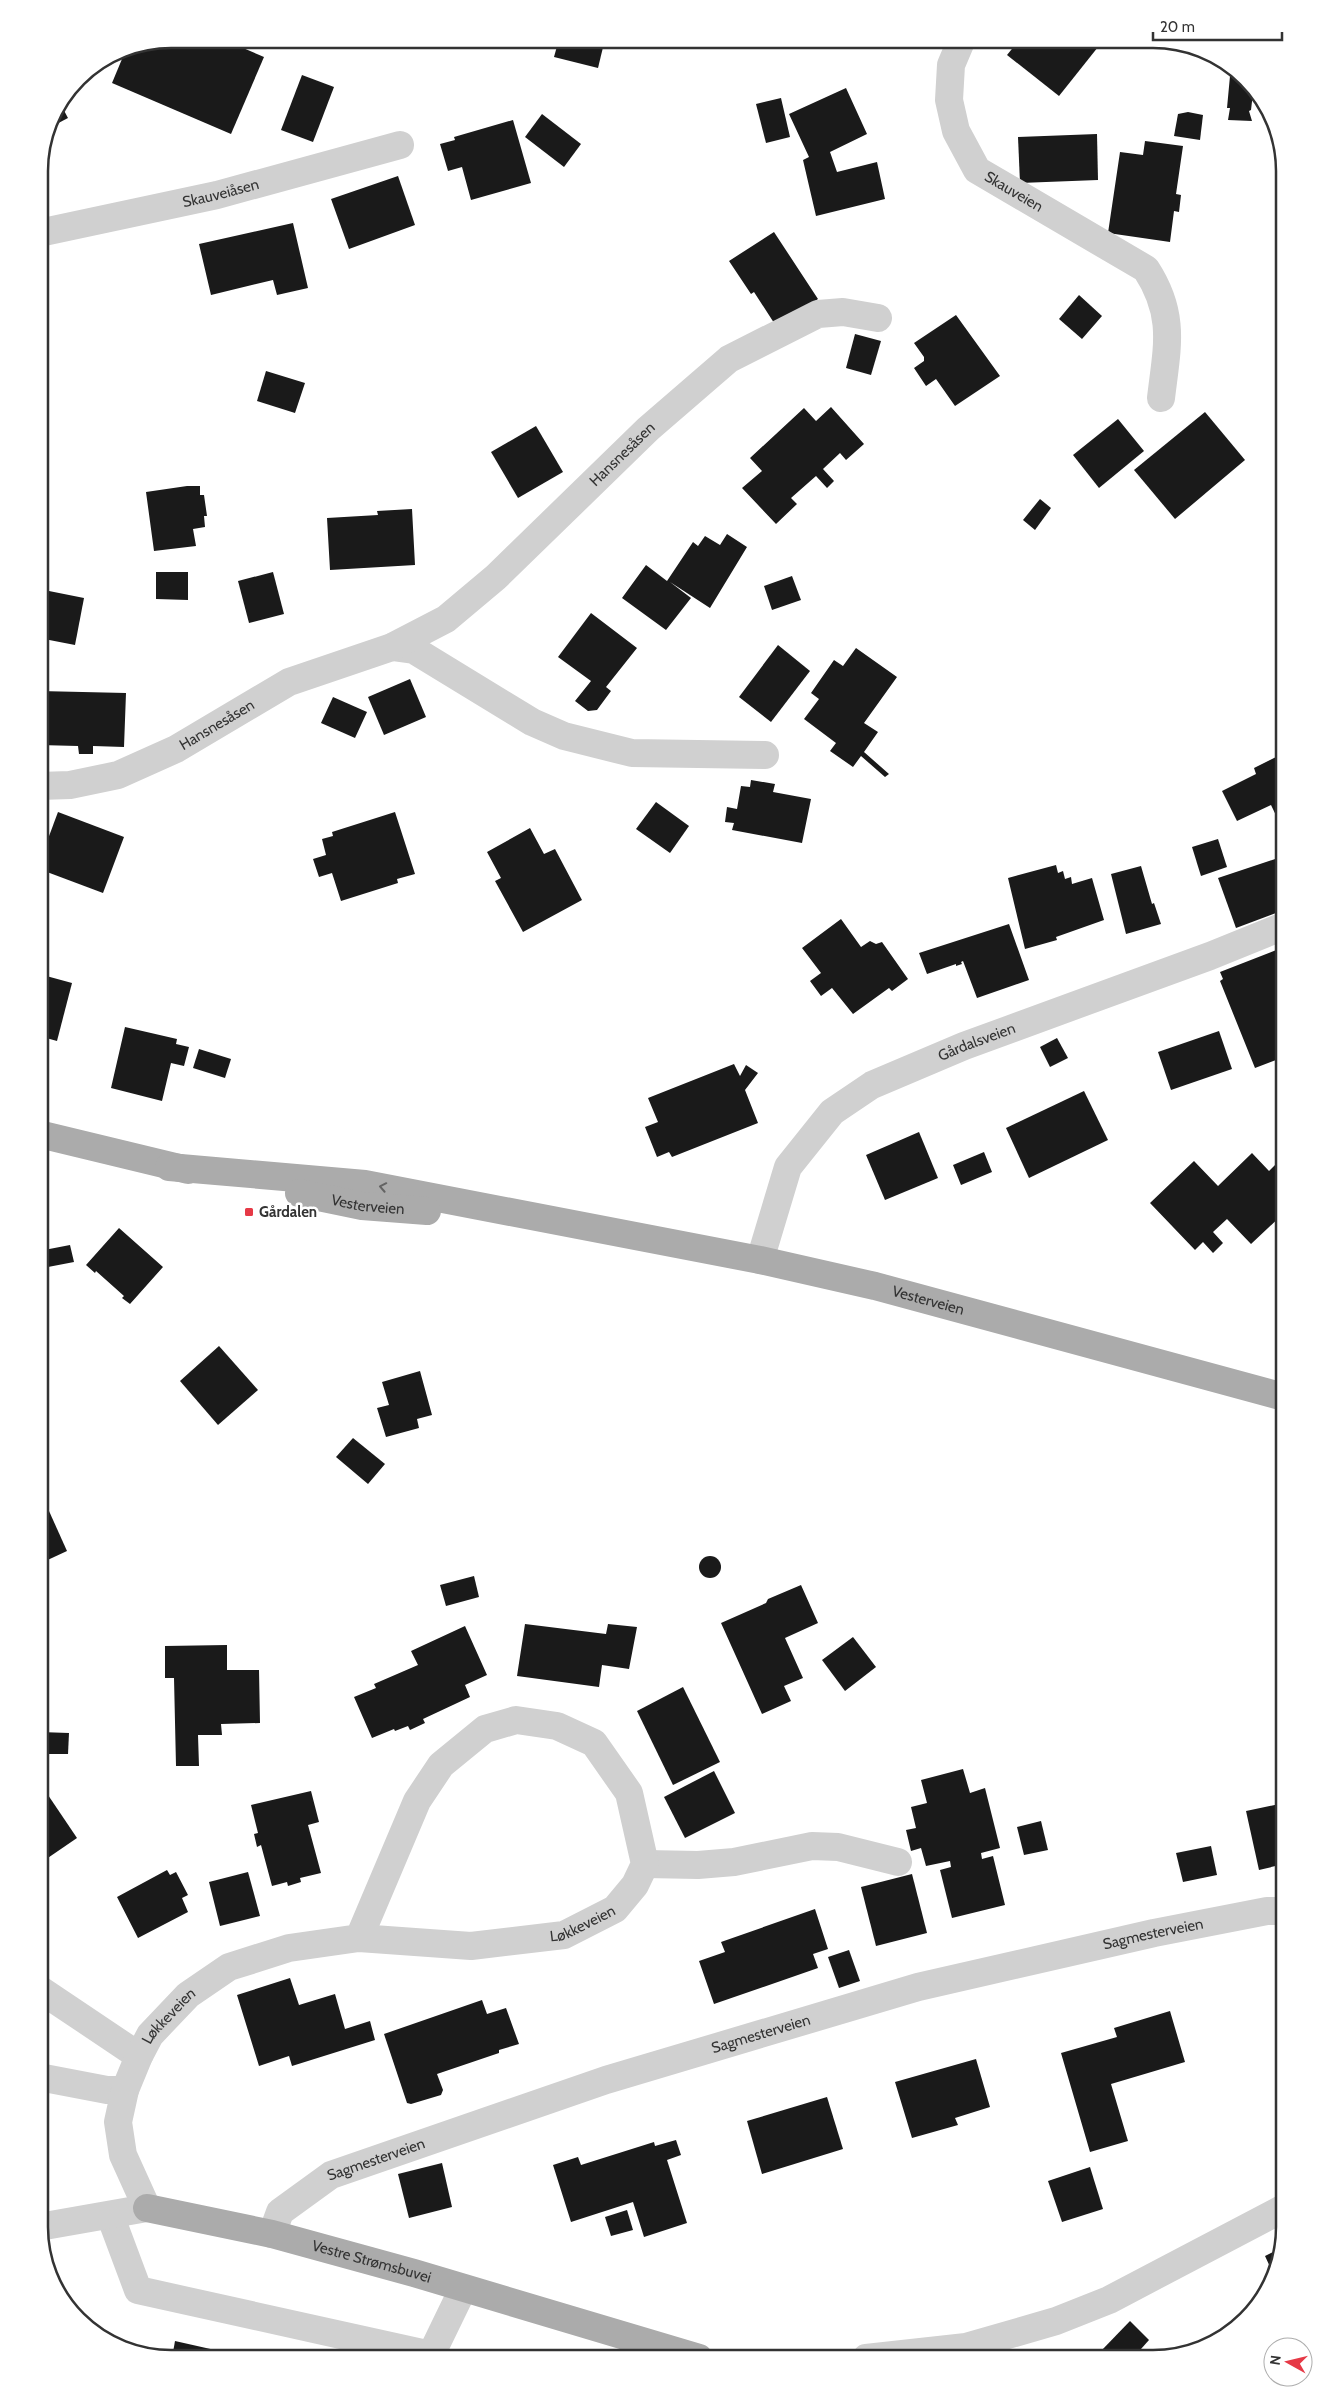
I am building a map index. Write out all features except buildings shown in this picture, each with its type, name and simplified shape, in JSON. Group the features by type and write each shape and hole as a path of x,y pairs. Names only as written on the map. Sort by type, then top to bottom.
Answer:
{"main road":[{"name":"Vesterveien","path":"48,1136 169,1167 362,1206 569,1223 760,1260 875,1286 1276,1395"},
{"name":"Vestre Strømsbuvei","path":"147,2208 272,2234 414,2273 670,2350"}],"street":[{"name":"Skauveien","path":"958,48 951,65 949,100 956,131 977,170 1146,269 1157,286 1169,334 1160,398"},
{"name":"Skauveiåsen","path":"48,231 217,195 400,145"},
{"name":"Hansnesåsen","path":"48,786 70,785 118,775 176,750 289,682 392,647 446,619 496,577 648,430 729,359 818,314 843,312 878,318"},
{"name":"Hansnesåsen","path":"392,647 414,650 532,722 564,736 632,753 765,755"},
{"name":"Gårdalsveien","path":"760,1260 788,1167 832,1112 872,1085 964,1046 1210,956 1276,929"},
{"path":"359,1938 416,1801 441,1765 485,1729 516,1720 557,1726 594,1743 629,1793 645,1864 698,1865 734,1862 812,1846 838,1847 898,1862"},
{"name":"Løkkeveien","path":"147,2208 123,2155 118,2122 125,2090 138,2056 150,2035 188,1995 229,1967 289,1948 359,1938 471,1946 564,1935 615,1909 635,1885 645,1864"},
{"name":"Sagmesterveien","path":"272,2234 280,2212 331,2175 606,2080 918,1987 1154,1933 1267,1911 1276,1911"},
{"path":"48,1995 138,2056"},
{"path":"48,2079 107,2090 125,2090"},
{"name":"Vestre Strømsbuvei","path":"48,2225 147,2208"},
{"path":"941,2350 966,2347 1056,2321 1109,2300 1276,2212"},
{"path":"110,2215 138,2290 405,2349"},
{"path":"434,2349 463,2289"}],"place":[{"name":"Gårdalen","path":"249,1212"}]}
